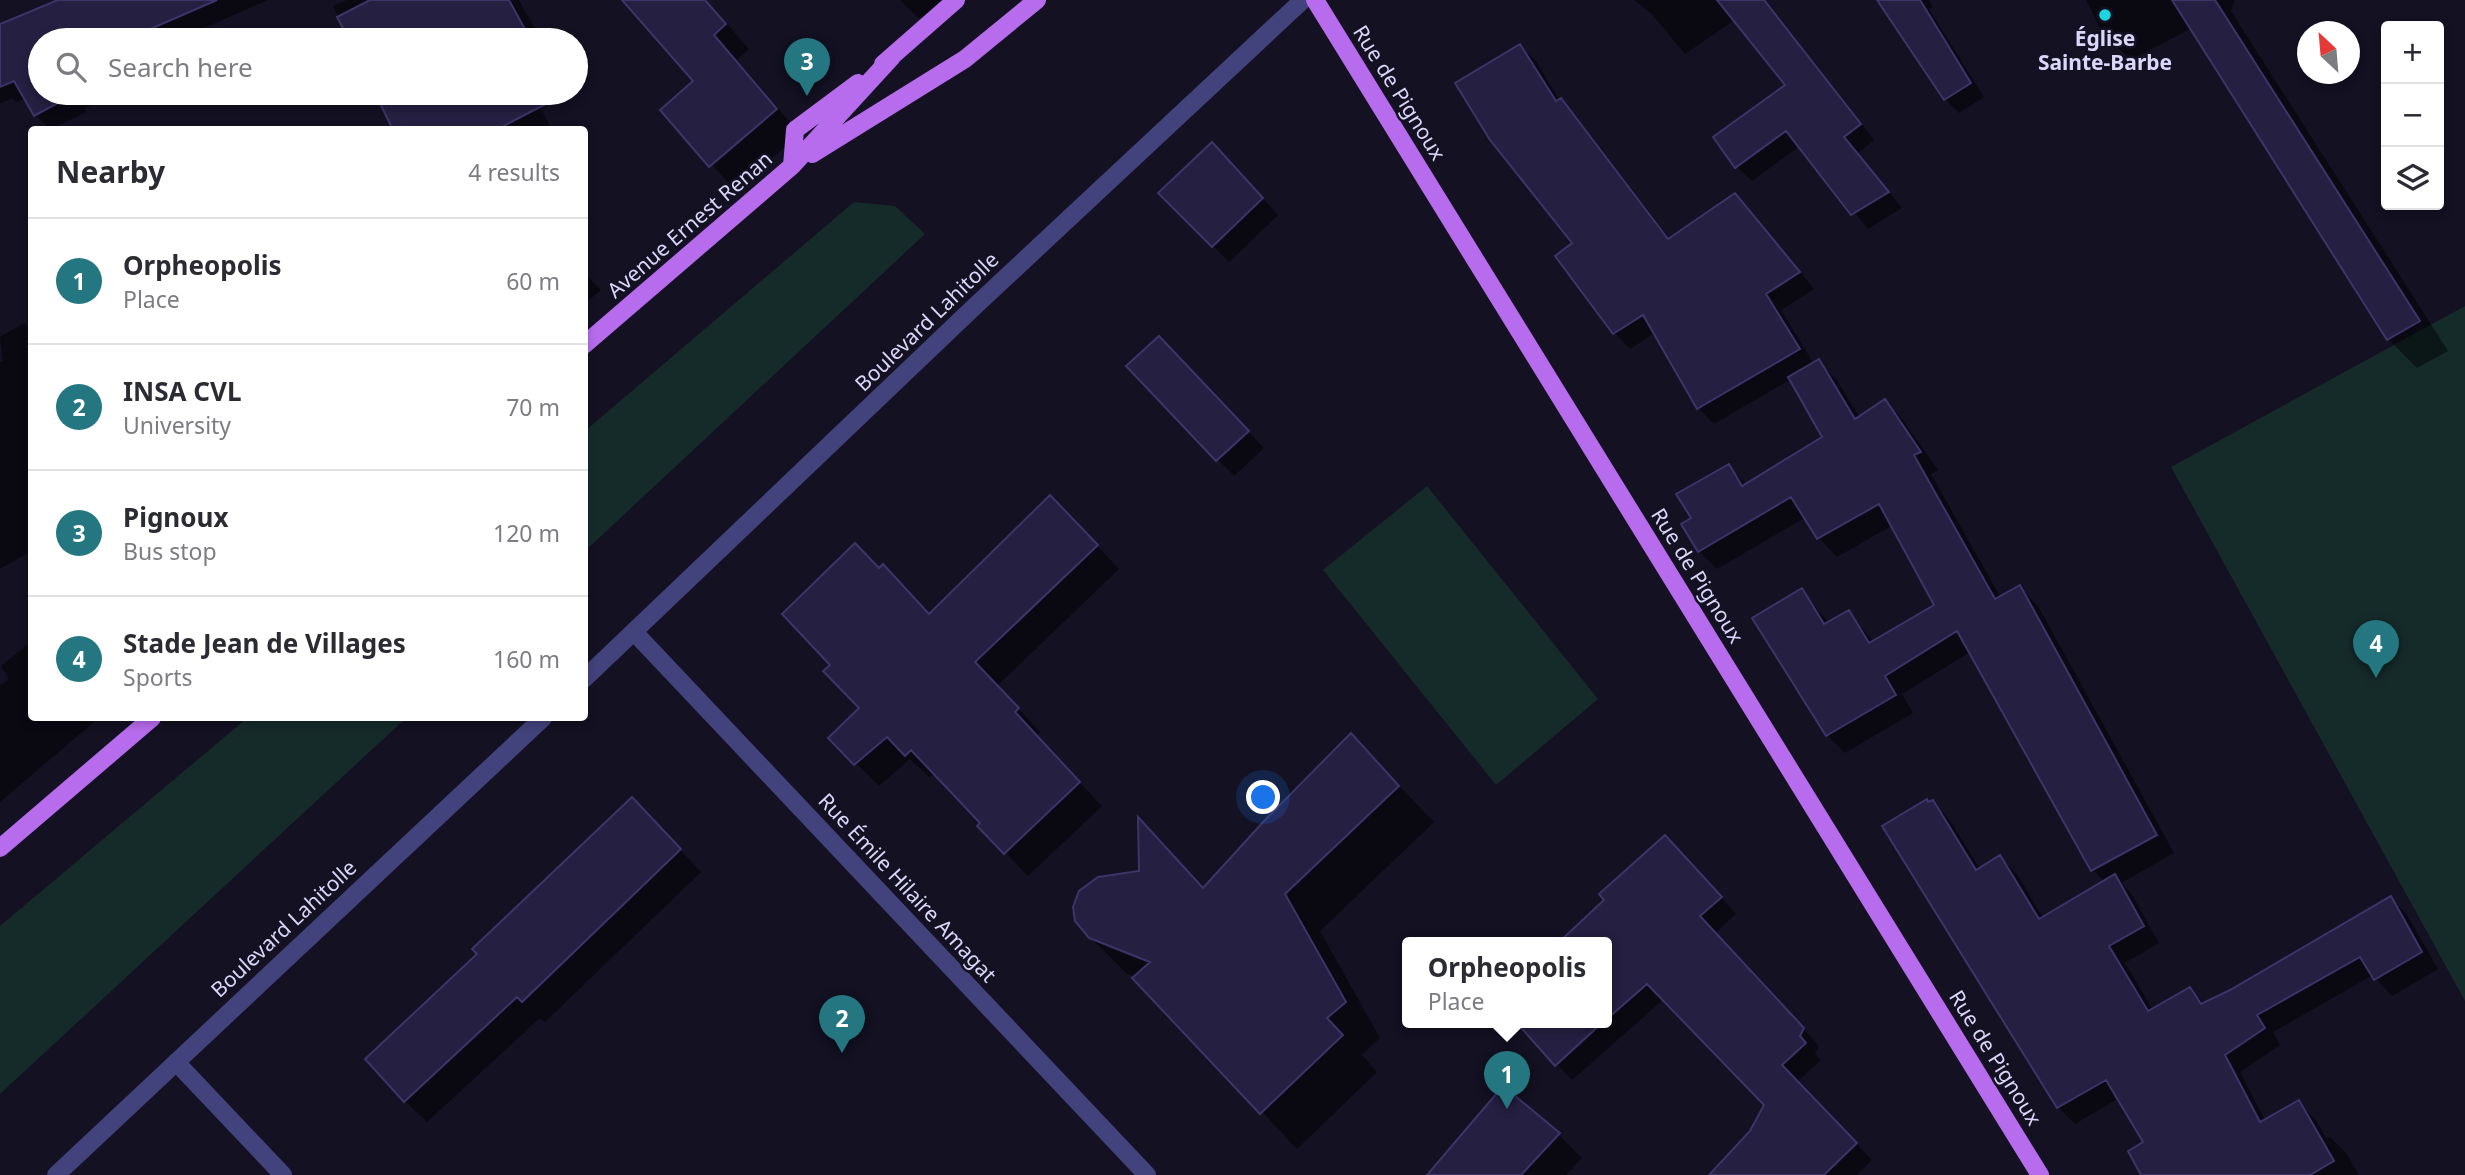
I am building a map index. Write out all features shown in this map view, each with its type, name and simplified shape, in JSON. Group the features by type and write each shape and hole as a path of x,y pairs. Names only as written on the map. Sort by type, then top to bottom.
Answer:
{"main road":[{"name":"Avenue Ernest Renan","path":"792,166 795,130 892,57 956,0"},
{"name":"Avenue Ernest Renan","path":"588,342 792,166 965,60 1037,0"},
{"name":"Rue de Pignoux","path":"1315,0 2040,1175"},
{"path":"0,848 148,721"}],"street":[{"name":"Boulevard Lahitolle","path":"588,675 1303,0"},
{"name":"Rue Émile Hilaire Amagat","path":"635,633 1147,1175"},
{"name":"Boulevard Lahitolle","path":"57,1175 541,721"},
{"path":"176,1062 283,1175"}],"green space":[{"path":"854,202 895,206 925,234 588,548 588,428"},
{"path":"2465,306 2465,1001 2171,467"},
{"path":"1427,486 1598,699 1496,785 1323,570"},
{"path":"243,721 403,721 0,1094 0,926"}],"building":[{"path":"58,0 217,0 153,28 28,28 28,105 54,105 34,116 14,81 0,87 0,24"},
{"path":"370,0 509,0 524,28 343,28 337,17"},
{"path":"622,0 705,0 726,24 714,35 777,109 709,167 660,110 693,81"},
{"path":"1717,0 1764,0 1861,124 1844,137 1889,192 1851,215 1786,131 1735,168 1713,137 1785,85"},
{"path":"1877,0 1920,0 1971,83 1944,100"},
{"path":"2172,0 2215,0 2420,321 2387,340"},
{"path":"1520,44 1556,101 1561,98 1668,239 1735,193 1800,272 1766,294 1800,349 1697,409 1643,315 1613,334 1555,256 1572,243 1490,140 1455,83"},
{"path":"381,105 544,105 504,126 391,126"},
{"path":"1212,142 1263,198 1212,247 1158,193"},
{"path":"1159,336 1249,431 1216,461 1126,366"},
{"path":"1819,359 1855,419 1885,399 1921,452 1914,455 1995,599 2020,585 2157,835 2091,871 1957,631 1885,676 1896,695 1826,736 1752,618 1802,588 1824,624 1849,610 1869,643 1934,605 1879,504 1817,539 1791,497 1698,552 1681,524 1691,518 1676,494 1729,464 1742,486 1822,437 1788,377"},
{"path":"1050,495 1098,545 975,662 1019,708 1015,712 1080,782 1004,854 977,826 980,823 911,750 905,756 887,737 854,765 828,738 859,708 823,671 830,665 782,614 855,543 879,568 883,564 929,614"},
{"path":"1351,733 1399,786 1285,894 1346,1002 1327,1018 1343,1035 1260,1114 1132,978 1150,962 1089,938 1075,921 1073,907 1079,891 1098,877 1139,871 1138,817 1203,888 1265,820"},
{"path":"632,797 681,849 522,1002 517,997 404,1102 365,1059 477,954 472,949"},
{"path":"1927,799 1928,802 1933,800 1976,870 2000,855 2039,919 2115,874 2144,926 2109,946 2148,1011 2190,987 2201,1004 2230,990 2391,896 2422,952 2374,980 2360,957 2257,1015 2265,1028 2225,1055 2260,1122 2299,1100 2334,1161 2310,1175 2141,1175 2128,1151 2143,1142 2106,1080 2057,1108 1882,826"},
{"path":"1665,835 1722,897 1700,916 1804,1028 1800,1036 1806,1043 1782,1065 1857,1143 1824,1175 1709,1175 1750,1131 1764,1105 1647,984 1612,1015 1612,937 1564,937 1604,900 1599,894"},
{"path":"1521,1028 1597,1028 1555,1066"},
{"path":"1503,1086 1560,1133 1521,1175 1427,1175"}],"place":[{"name":"Église Sainte-Barbe","path":"2105,15"},
{"name":"Pignoux","path":"807,96"},
{"name":"Stade Jean de Villages","path":"2376,678"},
{"name":"INSA CVL","path":"842,1053"},
{"name":"Orpheopolis","path":"1507,1109"}]}
